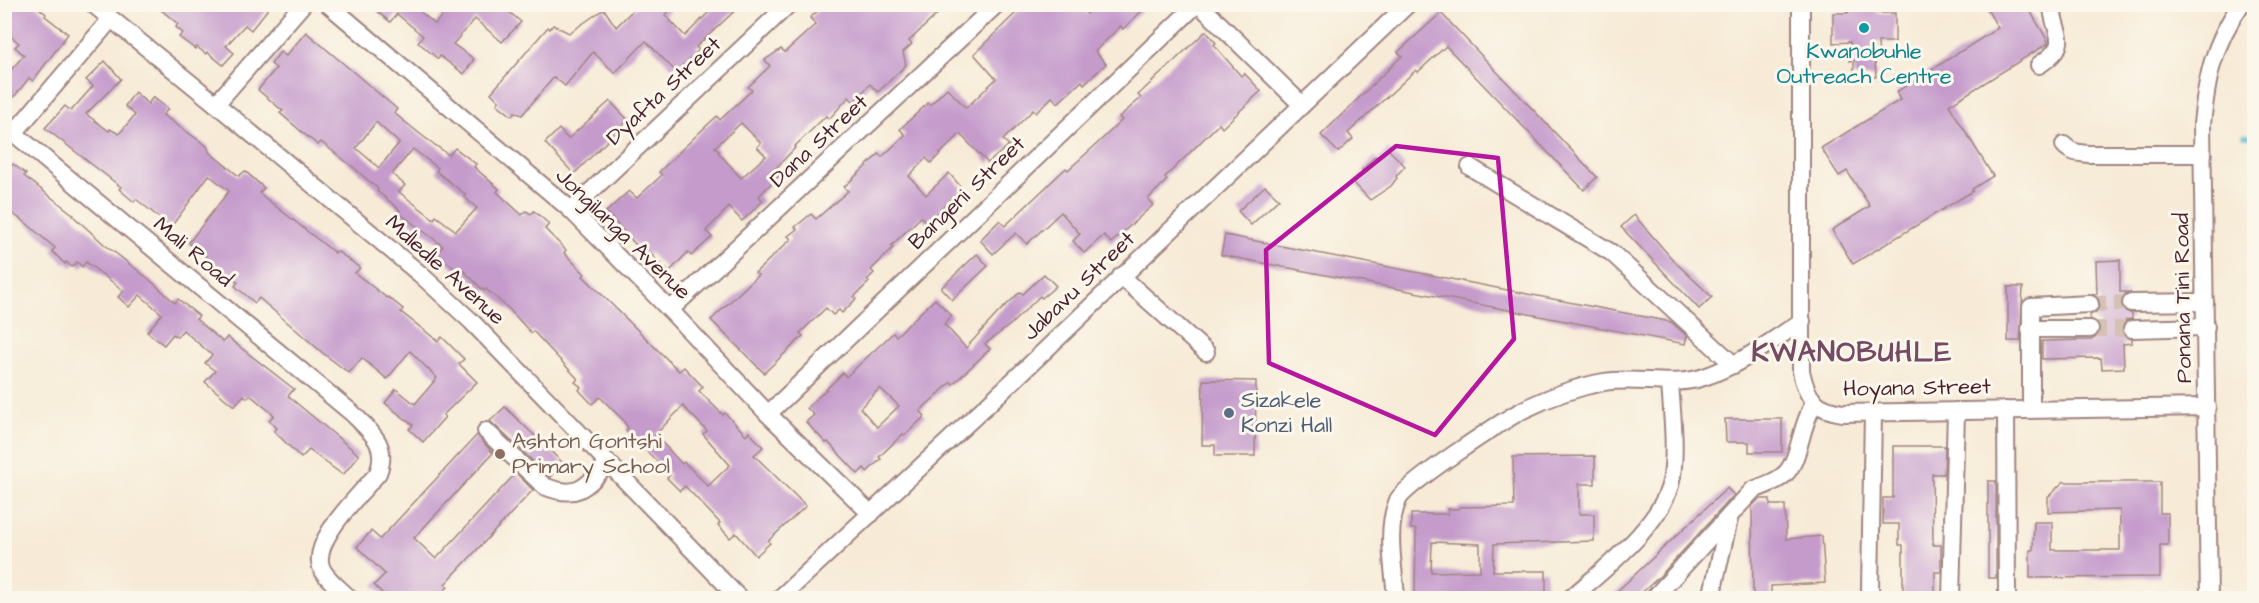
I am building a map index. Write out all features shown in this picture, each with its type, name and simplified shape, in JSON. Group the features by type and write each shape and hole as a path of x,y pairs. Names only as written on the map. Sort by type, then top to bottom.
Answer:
{"street":[{"name":"Mdledle Avenue","path":"93,4 420,274 471,321 739,598"},
{"path":"216,104 303,4"},
{"name":"Jongilanga Avenue","path":"328,4 571,210 768,414 871,514"},
{"name":"Dyafta Street","path":"571,210 789,4"},
{"name":"Dana Street","path":"670,310 997,4"},
{"path":"1198,4 1302,105"},
{"name":"Bangeni Street","path":"768,414 1198,4"},
{"name":"Hoyana Street","path":"1801,4 1801,371 1805,390 1814,402 1825,410 1843,413 2207,407"},
{"path":"2039,65 2054,55 2058,48 2059,33 2052,4"},
{"name":"Ponana Tini Road","path":"2209,598 2202,124 2210,68 2216,47 2241,4"},
{"name":"Jabavu Street","path":"780,598 1302,105 1403,6"},
{"path":"9,129 111,19"},
{"name":"Mali Road","path":"9,129 352,413 380,445 383,461 378,474 325,536 320,552 319,563 323,572 349,598"},
{"path":"2064,145 2068,150 2090,154 2202,154"},
{"path":"1470,167 1612,253 1734,365"},
{"path":"1121,276 1206,351"},
{"path":"2132,303 2205,302"},
{"path":"2031,409 2031,307 2090,304"},
{"path":"1396,598 1391,530 1399,496 1415,482 1522,411 1574,389 1607,381 1670,383 1702,378 1734,365 1802,321"},
{"path":"2132,329 2206,327"},
{"path":"2030,329 2090,329"},
{"path":"1571,598 1640,533 1660,508 1668,492 1672,476 1670,383"},
{"path":"1654,598 1752,490 1770,484 1789,470 1798,454 1801,438 1814,402"},
{"path":"2006,410 2007,598"},
{"path":"1951,598 1956,411"},
{"path":"1873,412 1870,590 1873,598"},
{"path":"486,431 539,482 555,491 577,492 586,487 608,463"},
{"path":"1711,598 1730,514"}],"highlighted area":[{"path":"1396,146 1498,158 1514,339 1435,435 1269,363 1266,250"}],"building":[{"path":"4,4 35,5 68,34 33,81 29,78 14,97 4,89 4,78 24,55 15,47 19,43 4,31"},
{"path":"154,4 182,4 191,12 197,4 272,4 251,30 245,25 226,46 234,53 223,65 207,52 206,54 197,47 195,49 179,37 183,33 176,27 178,24"},
{"path":"369,4 411,4 435,24 452,4 500,4 521,22 502,42 475,19 453,44 474,59 464,74 440,56 438,59 418,42 423,36 397,14 390,22"},
{"path":"639,4 677,4 665,15 685,36 717,4 742,4 696,47 699,50 676,72 646,41 615,73 593,52 565,86 554,77 522,115 515,112 512,116 497,104 499,101 491,93 548,27 550,29 553,25 569,33 604,9 616,27"},
{"path":"825,4 948,4 909,41 912,44 903,52 906,65 878,92 870,84 854,102 849,97 829,119 826,116 775,169 780,174 759,196 763,201 742,221 729,207 706,231 712,237 691,256 688,252 669,272 650,253 646,256 606,212 629,191 637,198 662,175 659,172 703,129 717,116 720,120 752,90 748,87 770,66 765,60 781,49 785,52 816,24 810,18","holes":["741,123 761,143 757,147 766,156 741,178 715,147"]},
{"path":"1025,4 1078,4 1087,14 1097,4 1149,4 1095,51 1106,64 1084,84 1082,81 1058,103 1052,97 1036,113 1033,110 1003,140 1009,145 988,163 960,134 931,163 926,158 909,176 926,195 949,173 962,188 927,223 921,217 891,246 893,248 871,270 874,273 867,280 869,282 842,313 839,310 833,315 826,308 800,333 803,336 764,373 711,320 758,275 755,273 791,239 788,236 797,229 795,227 811,214 816,219 848,191 844,187 879,154 882,157 905,135 900,129 928,103 930,105 947,88 966,108 996,79 974,54"},
{"name":"Kwanobuhle Outreach Centre","path":"1848,4 1876,4 1876,13 1895,13 1895,42 1878,42 1879,59 1875,61 1876,77 1854,77 1854,60 1850,61 1850,42 1833,43 1833,13 1848,13"},
{"path":"1984,4 2026,4 2048,41 2047,44 1949,105 1993,176 1972,189 1973,191 1853,264 1832,230 1870,206 1847,171 1839,176 1821,148 1900,100 1896,92 1998,28"},
{"path":"1441,13 1597,177 1584,190 1446,46 1418,72 1416,70 1348,133 1353,139 1338,152 1321,135 1402,56 1398,52"},
{"path":"1206,31 1216,43 1214,45 1241,76 1244,73 1261,91 1222,128 1219,124 1165,177 1167,180 1148,199 1153,205 1111,243 1104,235 1084,253 1073,241 1080,234 1061,212 1027,244 1016,233 993,254 980,240 1000,220 1005,226 1066,168 1068,170 1099,142 1122,120 1119,117 1141,98 1138,95"},
{"path":"306,32 397,109 394,113 424,137 449,155 455,148 476,164 474,167 499,189 497,192 522,215 526,211 531,214 534,211 549,224 545,229 566,250 564,253 585,274 583,276 679,371 684,367 703,387 699,391 723,415 725,413 746,435 749,432 763,447 754,455 806,506 768,541 770,543 756,556 736,533 730,538 718,525 720,523 685,486 680,491 667,478 670,475 626,430 628,428 623,420 600,397 592,404 579,390 581,387 575,382 578,379 533,331 531,333 510,310 486,289 484,291 460,267 457,271 437,253 443,246 398,212 400,210 354,168 321,142 318,145 303,133 280,113 283,111 258,90 276,68 271,64 280,52 286,56","holes":["376,122 399,143 379,168 356,148","413,149 438,168 436,171 466,195 464,197 477,208 456,231 436,216 434,219 399,192 405,185 392,174","683,406 707,431 703,434 730,465 708,486 684,462 682,464 655,435"]},
{"path":"105,61 121,79 86,114 109,131 110,129 119,134 135,115 125,106 135,92 148,104 153,97 168,109 163,115 207,146 210,153 239,176 245,171 264,188 259,193 335,253 337,251 360,268 355,273 403,309 401,312 438,341 442,337 464,359 459,364 477,382 443,415 445,417 423,442 409,429 413,425 385,403 396,389 415,404 437,378 410,351 387,379 362,358 349,373 259,298 255,303 235,286 238,282 190,244 189,242 229,191 209,175 171,227 136,199 134,202 119,189 121,187 45,128 65,106 71,111 93,86 86,80"},
{"path":"610,101 628,120 574,174 545,143 559,129 568,139"},
{"path":"1388,149 1405,166 1391,186 1370,200 1353,182 1364,172 1362,170 1375,156 1378,159"},
{"path":"13,164 26,174 24,176 74,215 105,245 149,279 175,303 178,299 199,316 196,319 223,342 227,337 294,389 288,396 359,455 343,475 309,450 301,458 274,431 277,428 269,420 274,415 250,395 247,398 244,395 234,406 205,382 215,371 205,363 212,355 183,330 177,337 173,334 164,345 147,332 162,314 140,295 129,307 118,297 124,291 86,262 82,267 77,262 72,267 66,262 65,264 52,251 55,248 25,222 4,208 4,175"},
{"path":"1265,186 1279,199 1251,225 1238,211"},
{"path":"1634,215 1674,261 1712,297 1699,309 1621,227"},
{"path":"1225,235 1671,322 1687,336 1685,344 1221,255"},
{"path":"977,254 988,266 952,300 941,288"},
{"path":"2120,260 2120,292 2131,292 2125,294 2121,303 2122,309 2132,314 2132,319 2126,320 2122,329 2123,335 2132,339 2132,343 2123,344 2124,368 2102,369 2101,358 2042,359 2042,341 2091,340 2099,335 2099,324 2090,319 2090,315 2096,312 2100,304 2098,298 2092,294 2097,294 2096,261"},
{"path":"1044,274 1056,286 1042,298 1040,296 1010,325 985,344 990,349 920,411 925,416 879,457 881,459 867,472 864,468 858,474 806,422 814,415 807,408 843,373 846,377 893,333 896,336 935,299 952,316 944,324 966,348 1020,292 1023,294","holes":["880,388 899,406 877,427 860,408"]},
{"path":"2008,287 2023,287 2020,341 2008,341"},
{"name":"Sizakele Konzi Hall","path":"1203,380 1256,381 1255,456 1215,456 1215,445 1202,445"},
{"path":"505,407 563,463 550,477 490,421"},
{"path":"1725,419 1782,419 1782,452 1749,452 1749,442 1726,442"},
{"path":"477,435 493,453 414,538 436,559 516,473 533,490 445,584 448,587 436,598 387,598 374,585 385,574 357,547 371,531 380,539"},
{"path":"1893,446 1945,446 1944,474 1932,474 1933,545 1941,545 1941,572 1935,572 1935,598 1903,598 1903,545 1899,545 1899,524 1883,524 1883,498 1893,498"},
{"path":"1595,456 1595,484 1579,484 1579,514 1594,514 1594,541 1494,544 1493,571 1546,571 1546,598 1415,598 1416,529 1411,529 1411,514 1448,514 1448,509 1459,509 1459,507 1514,506 1513,457","holes":["1432,542 1480,544 1480,571 1431,572"]},
{"path":"1988,481 1996,481 1996,578 1988,578"},
{"path":"2063,482 2160,482 2160,513 2168,513 2168,545 2160,545 2160,577 2030,578 2030,550 2033,550 2034,522 2052,522 2052,550 2120,550 2120,510 2048,512 2048,497"},
{"path":"1727,488 1734,495 1660,576 1636,598 1610,598"},
{"path":"1759,499 1770,499 1770,505 1785,505 1786,539 1822,536 1825,583 1771,586 1771,598 1753,598 1752,506"}],"waterway":[{"path":"2244,136 2254,137"}],"tunnel":[{"path":"2090,304 2131,303"},
{"path":"2090,329 2132,329"}],"place":[{"name":"Kwanobuhle Outreach Centre","path":"1864,28"},
{"name":"Sizakele Konzi Hall","path":"1229,413"},
{"name":"Ashton Gontshi Primary School","path":"500,454"}],"district":[{"name":"KWANOBUHLE","path":"1852,352"}]}
